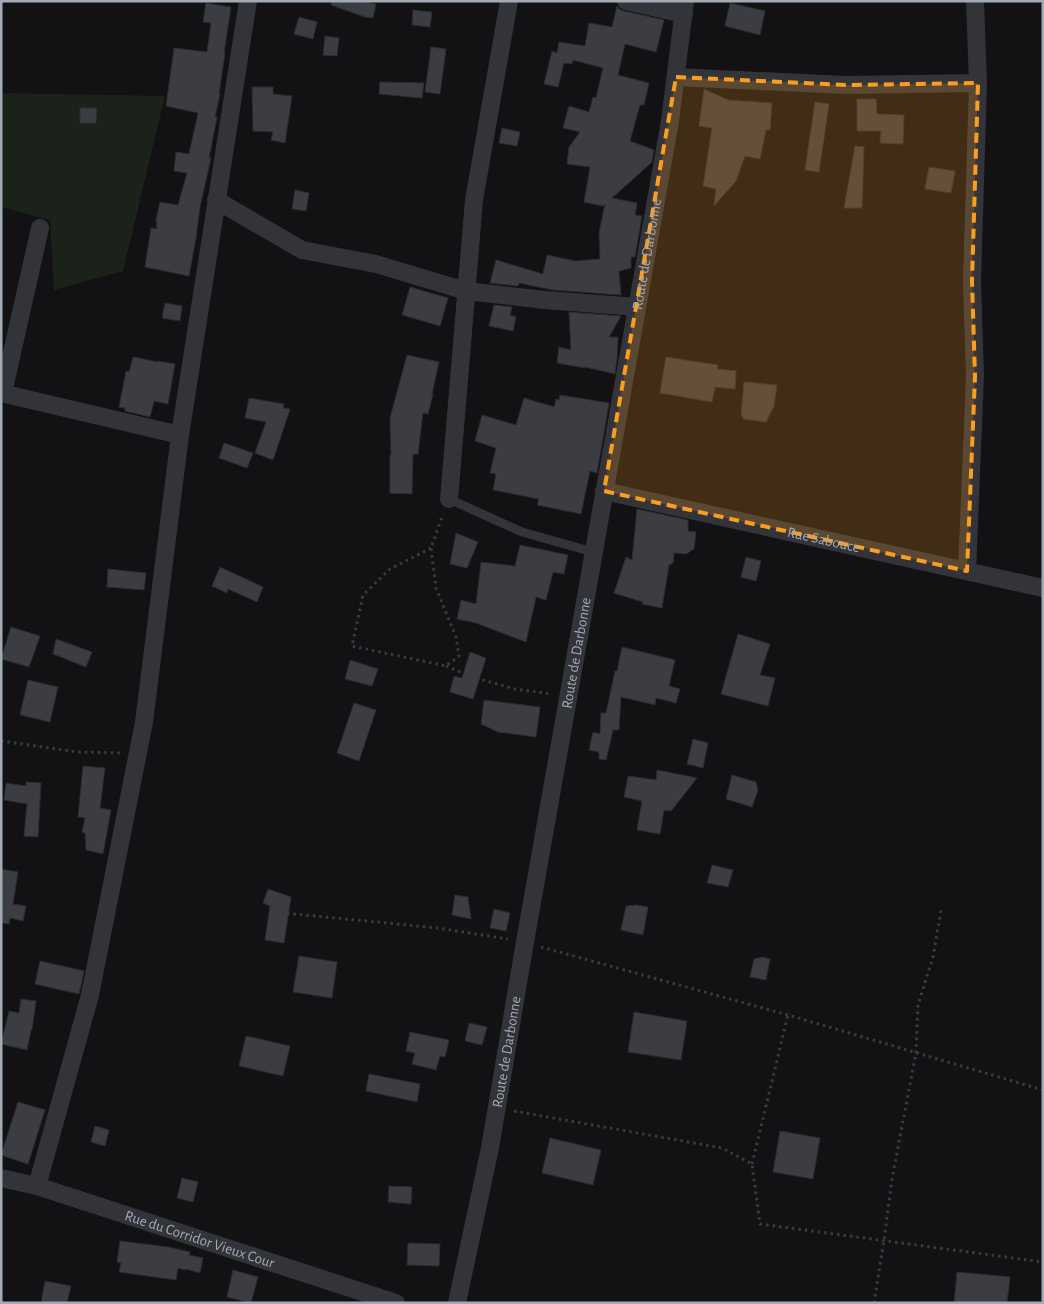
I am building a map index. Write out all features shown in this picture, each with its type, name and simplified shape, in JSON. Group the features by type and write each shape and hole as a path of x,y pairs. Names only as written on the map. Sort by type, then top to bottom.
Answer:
{"street":[{"path":"37,1186 90,995 144,722 180,435 248,1"},
{"path":"449,499 474,200 509,1"},
{"path":"626,1 684,8"},
{"path":"967,571 975,376 972,281 978,83 975,1"},
{"name":"Route de Darbonne","path":"457,1303 490,1148 593,552 669,131 684,8"},
{"path":"676,77 845,85 978,83"},
{"path":"216,200 302,250 376,264 466,291 546,300 637,307"},
{"path":"40,228 2,393 180,435"},
{"name":"Rue Sabouce","path":"604,491 1043,588"},
{"name":"Rue du Corridor Vieux Cour","path":"1,1178 37,1186 396,1303"}],"lane":[{"path":"449,499 522,532 593,552"}],"path":[{"path":"446,666 458,656 456,637 436,588 431,548 449,499"},
{"path":"431,548 390,569 363,595 352,646 446,666 472,677 515,689 568,697"},
{"path":"1,741 78,752 137,754"},
{"path":"874,1303 892,1179 916,1053 918,1005 933,957 941,910"},
{"path":"274,912 438,928 525,942 788,1015 1043,1090"},
{"path":"788,1015 752,1164 760,1224 1043,1262"},
{"path":"496,1108 722,1148 752,1164"}],"highlighted area":[{"path":"676,77 845,85 978,83 972,281 975,376 967,571 604,491"}],"shaded area":[{"path":"1,93 165,96 123,271 54,290 50,220 1,207"}],"building":[{"path":"332,1 361,1 376,4 373,18 331,5"},
{"path":"206,3 231,7 220,94 215,117 217,117 209,158 211,158 200,207 189,276 145,267 151,228 157,229 156,220 160,202 178,205 187,173 174,171 176,152 189,154 198,113 166,106 174,48 207,52 211,23 203,22"},
{"path":"730,3 765,11 760,35 725,26"},
{"path":"617,6 624,11 664,20 656,52 625,44 618,75 649,83 644,105 640,105 630,141 654,150 652,162 612,198 637,203 635,215 642,216 635,257 631,257 631,268 619,271 621,295 553,290 519,283 518,286 490,283 496,260 543,274 547,255 575,261 600,259 599,233 605,204 603,206 584,202 590,167 567,164 569,147 580,132 563,128 569,106 589,112 593,97 596,98 603,68 573,60 572,64 564,63 558,87 544,84 552,51 557,53 559,42 585,46 589,23 612,27"},
{"path":"413,10 432,12 430,27 412,25"},
{"path":"299,17 317,22 313,39 294,34"},
{"path":"325,36 339,38 337,56 323,55"},
{"path":"431,47 446,49 440,94 425,92"},
{"path":"380,82 424,83 422,98 379,94"},
{"path":"252,87 273,87 273,94 292,96 285,143 271,140 273,132 253,131"},
{"path":"704,89 728,100 772,103 770,130 766,130 760,159 745,156 736,181 714,206 716,189 703,186 712,128 699,126"},
{"path":"857,99 876,99 877,114 904,115 903,144 880,143 881,131 857,131"},
{"path":"815,102 829,104 819,172 805,170"},
{"path":"80,108 97,108 96,123 80,123"},
{"path":"502,128 520,132 517,146 499,143"},
{"path":"855,146 864,147 862,208 844,208"},
{"path":"929,167 955,171 951,193 925,189"},
{"path":"295,190 309,193 306,211 292,209"},
{"path":"410,287 448,298 440,326 402,315"},
{"path":"165,303 182,306 180,321 162,318"},
{"path":"494,305 512,307 510,315 516,317 513,331 489,326"},
{"path":"569,312 621,316 609,337 618,337 615,374 557,363 559,347 571,350"},
{"path":"407,355 439,362 428,414 423,413 418,454 413,454 412,494 390,493 390,418"},
{"path":"133,357 175,364 168,404 154,401 150,417 125,411 125,408 119,407 126,371 129,372"},
{"path":"666,357 718,365 717,369 736,371 735,389 715,387 712,402 660,393"},
{"path":"744,382 777,385 774,406 766,422 743,419 743,416 741,416"},
{"path":"560,395 609,403 597,473 590,471 581,514 537,505 539,499 493,490 496,474 490,473 496,448 475,441 482,415 516,425 524,398 554,407 556,399 559,400"},
{"path":"249,398 284,404 283,408 290,409 273,460 255,453 266,422 245,418"},
{"path":"224,443 253,453 247,468 219,458"},
{"path":"637,509 688,520 688,531 696,532 694,549 686,554 674,553 673,563 669,565 662,608 642,604 643,602 614,593 626,557 632,560"},
{"path":"456,533 478,542 467,568 450,564"},
{"path":"520,545 568,555 564,574 553,572 546,600 536,597 526,642 476,623 457,619 461,600 476,604 481,562 515,566"},
{"path":"746,557 761,561 756,581 741,577"},
{"path":"220,567 263,587 257,602 228,589 227,593 212,586"},
{"path":"108,569 146,573 144,590 107,587"},
{"path":"11,627 40,636 29,667 1,659"},
{"path":"738,634 770,644 760,675 775,678 768,706 721,694"},
{"path":"56,639 92,652 86,667 53,654"},
{"path":"622,647 675,660 669,686 680,689 676,703 656,698 655,705 621,697 619,730 613,730 606,760 599,759 599,752 589,750 593,732 600,734 601,713 606,713"},
{"path":"470,652 486,658 473,699 450,692 454,676 462,678"},
{"path":"350,660 378,669 372,686 345,679"},
{"path":"28,680 58,687 50,722 20,715"},
{"path":"484,700 540,707 536,737 498,732 481,724"},
{"path":"354,703 376,710 359,761 337,753"},
{"path":"693,739 708,743 703,768 687,764"},
{"path":"83,766 105,768 100,808 111,810 103,854 86,850 85,833 82,832 85,818 78,817"},
{"path":"657,770 697,778 671,811 664,810 660,834 637,830 642,801 624,797 628,776 656,780"},
{"path":"732,775 756,782 758,790 752,807 726,799"},
{"path":"26,782 41,783 38,837 24,836 27,804 4,800 6,783 26,786"},
{"path":"712,865 733,870 728,887 707,883"},
{"path":"1,869 18,872 13,904 26,906 23,921 10,918 9,924 1,923"},
{"path":"268,889 291,897 284,943 265,940 270,906 263,903"},
{"path":"455,895 468,897 471,919 452,915"},
{"path":"626,906 648,907 643,935 621,930"},
{"path":"494,909 510,913 506,931 490,928"},
{"path":"299,956 337,962 332,998 293,992"},
{"path":"762,957 770,959 766,980 750,977 754,959"},
{"path":"40,961 84,971 79,994 35,984"},
{"path":"21,999 36,1001 27,1050 1,1044 9,1011 19,1013"},
{"path":"634,1012 687,1021 681,1060 628,1052"},
{"path":"469,1023 487,1027 482,1045 465,1041"},
{"path":"410,1032 449,1040 445,1057 440,1056 436,1070 412,1064 415,1053 406,1051"},
{"path":"246,1036 290,1046 283,1076 239,1066"},
{"path":"369,1074 420,1084 417,1102 366,1091"},
{"path":"18,1102 45,1110 28,1164 1,1155"},
{"path":"95,1126 109,1130 105,1146 91,1142"},
{"path":"780,1131 820,1138 813,1179 773,1172"},
{"path":"550,1138 601,1150 593,1185 542,1173"},
{"path":"182,1178 198,1182 193,1202 177,1198"},
{"path":"389,1186 412,1187 411,1204 388,1202"},
{"path":"120,1241 168,1247 190,1252 189,1255 203,1258 200,1273 178,1268 176,1280 119,1272 121,1263 117,1262"},
{"path":"408,1243 440,1244 439,1266 407,1265"},
{"path":"233,1270 258,1277 251,1303 227,1297"},
{"path":"957,1272 1010,1277 1007,1303 954,1303"},
{"path":"45,1281 71,1286 67,1303 41,1303"}]}
